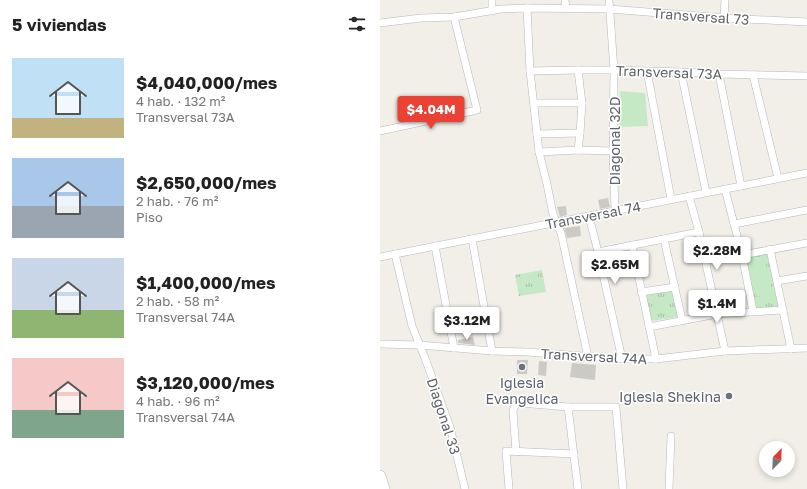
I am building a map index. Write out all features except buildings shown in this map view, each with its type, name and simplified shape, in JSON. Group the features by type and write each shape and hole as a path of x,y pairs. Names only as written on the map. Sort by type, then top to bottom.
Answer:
{"street":[{"path":"492,0 492,11"},
{"path":"565,0 566,8"},
{"name":"Diagonal 32D","path":"609,0 614,70 613,151 615,210"},
{"path":"724,18 725,0"},
{"path":"527,8 530,71 539,152 553,214 561,233 588,357"},
{"name":"Transversal 73","path":"380,23 421,18 454,17 501,9 527,8 609,9 724,18 807,22"},
{"path":"380,131 477,110 454,17"},
{"path":"578,70 582,103 578,150"},
{"name":"Transversal 73A","path":"530,71 614,70 807,76"},
{"path":"647,71 671,199"},
{"path":"681,72 706,192"},
{"path":"719,74 741,186"},
{"path":"753,75 778,178"},
{"path":"534,103 582,103"},
{"path":"537,134 580,133"},
{"path":"539,152 578,150 613,151"},
{"name":"Transversal 74","path":"380,257 807,173"},
{"path":"726,189 742,255 753,311"},
{"path":"689,196 699,232 725,351"},
{"path":"734,224 807,210"},
{"path":"589,216 622,359"},
{"path":"598,252 699,232"},
{"path":"472,239 492,351"},
{"path":"664,239 682,320"},
{"path":"742,255 807,243"},
{"path":"632,245 656,359"},
{"path":"435,246 454,348"},
{"path":"770,249 791,348"},
{"name":"Diagonal 33","path":"395,254 412,326 450,427 465,489"},
{"path":"777,281 807,276"},
{"path":"642,292 675,287"},
{"path":"649,327 717,314 783,310"},
{"name":"Transversal 74A","path":"380,344 419,345 622,359 656,359 725,351 807,348"},
{"path":"516,452 513,411 515,405 521,403 568,407 616,407 623,489"},
{"path":"568,407 578,489"},
{"path":"669,489 671,436"},
{"path":"509,489 506,451 574,454"},
{"path":"380,476 384,489"}],"green space":[{"path":"620,91 645,93 648,126 619,127"},
{"path":"768,253 781,308 754,309 744,258"},
{"path":"766,264 773,294 757,297 750,267"},
{"path":"542,270 546,292 519,296 515,275"},
{"path":"673,288 678,317 651,321 644,294"}],"place":[{"name":"Iglesia Evangelica","path":"522,367"},
{"name":"Iglesia Shekina","path":"729,396"}]}
